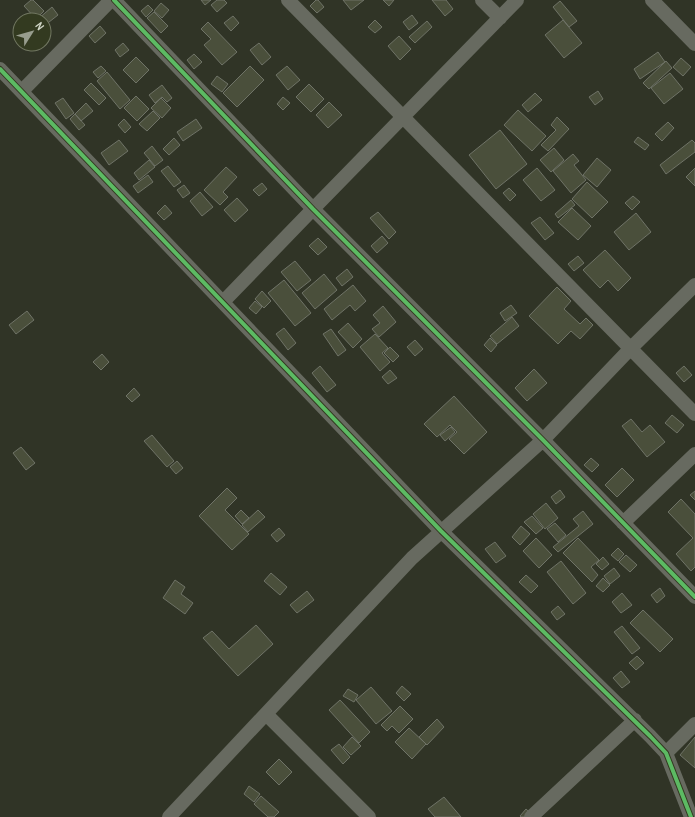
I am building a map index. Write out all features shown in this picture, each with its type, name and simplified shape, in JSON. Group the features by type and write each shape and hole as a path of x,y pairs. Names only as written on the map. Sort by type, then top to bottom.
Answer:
{"street":[{"path":"22,91 112,0 313,209 543,440 695,597"},
{"path":"288,0 695,414"},
{"path":"482,0 500,18"},
{"path":"223,302 517,0"},
{"path":"652,0 695,44"},
{"path":"0,69 441,531 635,720 666,753 691,817"},
{"path":"176,814 266,714 412,558 543,440 631,348 695,285"},
{"path":"623,523 695,454"},
{"path":"266,714 369,817"},
{"path":"531,817 635,720"},
{"path":"666,753 695,724"}],"building":[{"path":"33,0 44,11 30,12 24,6"},
{"path":"201,0 211,0 205,5"},
{"path":"217,0 224,0 227,3 217,12 211,5"},
{"path":"318,0 324,7 317,13 310,6"},
{"path":"343,0 364,0 351,10"},
{"path":"383,0 394,0 389,6"},
{"path":"432,0 446,0 453,9 445,16"},
{"path":"560,1 577,21 569,27 553,7"},
{"path":"161,3 169,10 162,18 154,11"},
{"path":"148,5 153,10 146,17 141,11"},
{"path":"52,7 58,15 52,20 52,12 46,12"},
{"path":"154,12 168,26 161,33 147,18"},
{"path":"412,15 418,23 409,30 403,22"},
{"path":"233,16 239,23 231,31 224,23"},
{"path":"375,20 382,27 375,33 368,27"},
{"path":"563,20 582,43 564,58 545,35"},
{"path":"427,21 432,27 415,43 409,37"},
{"path":"208,22 237,52 222,65 204,45 211,39 201,29"},
{"path":"100,26 106,33 95,43 89,36"},
{"path":"399,36 411,49 400,60 388,46"},
{"path":"123,43 129,50 120,57 115,50"},
{"path":"259,43 271,57 262,65 250,50"},
{"path":"658,52 665,62 640,79 634,69"},
{"path":"194,54 202,62 194,69 187,60"},
{"path":"136,57 149,70 136,83 123,70"},
{"path":"681,58 691,67 683,76 673,67"},
{"path":"666,61 672,68 649,89 643,83"},
{"path":"101,66 106,71 98,78 93,72"},
{"path":"250,66 264,80 237,107 223,93"},
{"path":"287,66 300,80 288,90 276,75"},
{"path":"107,72 130,100 120,109 97,81"},
{"path":"670,73 683,89 664,104 651,88"},
{"path":"217,76 228,84 222,92 211,84"},
{"path":"91,83 106,98 99,105 84,90"},
{"path":"309,84 324,99 311,112 296,97"},
{"path":"162,85 172,98 167,102 162,97 155,103 149,95"},
{"path":"598,91 603,99 595,105 589,97"},
{"path":"535,93 542,100 528,112 522,105"},
{"path":"136,96 149,109 137,121 124,108"},
{"path":"283,97 290,103 283,110 277,104"},
{"path":"63,98 74,113 66,119 55,103"},
{"path":"161,98 171,108 162,118 151,108"},
{"path":"329,102 342,115 328,128 316,115"},
{"path":"86,103 93,111 81,121 75,114"},
{"path":"518,110 546,136 532,151 504,125"},
{"path":"153,111 160,118 147,131 139,124"},
{"path":"75,114 85,125 79,130 70,119"},
{"path":"557,117 569,129 548,151 541,145 556,130 551,125"},
{"path":"124,119 131,127 125,133 118,125"},
{"path":"196,119 202,128 183,141 177,132"},
{"path":"668,122 674,128 662,141 655,134"},
{"path":"500,130 527,164 496,189 469,155"},
{"path":"638,137 649,145 645,150 634,142"},
{"path":"174,138 180,145 169,155 163,149"},
{"path":"119,140 128,151 109,165 101,153"},
{"path":"692,140 695,143 695,152 666,174 660,165"},
{"path":"152,146 163,160 155,166 144,153"},
{"path":"554,148 564,160 551,172 540,160"},
{"path":"573,154 579,161 574,165 586,180 571,193 553,171"},
{"path":"597,158 611,170 597,187 583,175"},
{"path":"149,160 155,167 139,180 134,173"},
{"path":"168,166 181,182 174,187 161,171"},
{"path":"226,167 237,177 223,192 228,197 220,205 204,190"},
{"path":"537,168 555,190 541,201 523,180"},
{"path":"695,168 695,186 686,177"},
{"path":"148,175 153,182 138,193 133,186"},
{"path":"587,182 608,202 592,218 572,199"},
{"path":"262,183 267,189 259,196 253,190"},
{"path":"184,185 190,193 183,198 177,190"},
{"path":"509,188 516,195 510,201 503,193"},
{"path":"200,192 213,207 202,216 190,201"},
{"path":"633,196 640,202 632,210 625,203"},
{"path":"237,198 248,210 235,222 224,210"},
{"path":"571,200 575,205 558,218 555,214"},
{"path":"165,205 172,213 164,220 157,213"},
{"path":"572,208 591,226 578,240 558,222"},
{"path":"378,212 396,232 389,239 370,218"},
{"path":"636,213 651,232 629,250 614,232"},
{"path":"540,217 554,233 545,240 531,223"},
{"path":"382,236 388,243 377,253 371,246"},
{"path":"318,238 327,247 318,255 309,246"},
{"path":"605,250 631,278 618,291 608,280 600,288 583,270"},
{"path":"578,256 584,263 574,271 568,264"},
{"path":"295,261 311,280 297,291 281,272"},
{"path":"347,269 353,277 342,286 336,278"},
{"path":"324,274 337,290 315,309 302,293"},
{"path":"284,280 311,313 295,326 268,293"},
{"path":"353,285 366,301 355,311 350,305 332,320 324,309"},
{"path":"557,287 571,301 564,309 580,324 586,318 593,325 580,339 571,331 558,344 529,316"},
{"path":"262,291 271,301 264,308 255,299"},
{"path":"255,301 262,307 256,314 249,308"},
{"path":"511,305 517,313 505,321 500,313"},
{"path":"383,306 396,322 379,337 372,329 380,323 373,315"},
{"path":"27,311 34,320 16,334 9,325"},
{"path":"512,317 519,326 497,344 490,336"},
{"path":"348,323 362,339 353,348 338,332"},
{"path":"284,328 296,343 288,350 276,334"},
{"path":"331,329 346,350 338,356 323,334"},
{"path":"375,334 388,348 382,353 390,362 380,371 360,347"},
{"path":"490,338 497,345 491,352 484,345"},
{"path":"415,340 423,349 415,356 407,347"},
{"path":"390,347 399,356 393,362 384,353"},
{"path":"102,354 109,362 101,370 93,362"},
{"path":"320,366 336,385 327,392 312,373"},
{"path":"684,366 692,375 684,382 676,373"},
{"path":"534,369 547,383 527,401 515,388"},
{"path":"390,370 397,378 388,384 382,377"},
{"path":"134,388 140,395 132,402 126,396"},
{"path":"454,396 487,432 464,454 449,439 457,432 450,425 437,437 424,424"},
{"path":"672,415 684,425 677,433 665,423"},
{"path":"631,419 642,432 650,425 665,442 647,457 622,426"},
{"path":"451,427 455,432 445,441 440,435"},
{"path":"152,435 174,461 167,467 144,441"},
{"path":"21,447 35,463 26,470 13,453"},
{"path":"591,458 599,465 592,472 584,465"},
{"path":"177,461 183,468 176,474 170,467"},
{"path":"622,468 634,480 617,497 605,485"},
{"path":"227,488 237,498 225,510 249,534 232,550 199,516"},
{"path":"560,490 565,497 556,504 551,497"},
{"path":"695,491 695,500 690,495"},
{"path":"681,499 695,514 695,567 691,571 676,554 693,538 668,512"},
{"path":"546,503 558,518 545,529 533,514"},
{"path":"241,510 249,518 242,524 235,516"},
{"path":"258,510 265,517 248,532 242,525"},
{"path":"583,511 593,524 558,552 553,547 579,526 573,519"},
{"path":"532,516 543,528 536,534 524,522"},
{"path":"555,523 566,535 558,542 547,529"},
{"path":"521,526 530,534 520,545 512,537"},
{"path":"279,528 285,535 277,542 271,535"},
{"path":"536,538 552,555 539,568 523,551"},
{"path":"578,538 599,560 591,567 598,575 592,582 563,553"},
{"path":"495,542 506,556 496,563 485,549"},
{"path":"618,548 624,554 618,561 611,555"},
{"path":"626,555 637,565 630,572 619,562"},
{"path":"603,557 609,564 602,570 596,564"},
{"path":"561,561 586,593 573,604 547,572"},
{"path":"614,568 620,576 610,584 604,576"},
{"path":"271,573 287,587 280,595 264,581"},
{"path":"526,575 538,586 531,593 519,582"},
{"path":"603,578 610,585 603,592 596,586"},
{"path":"175,580 185,587 181,594 193,603 185,614 163,598"},
{"path":"660,588 665,596 657,603 651,595"},
{"path":"307,591 314,600 297,613 290,605"},
{"path":"622,593 632,605 621,613 612,602"},
{"path":"558,606 565,614 557,620 551,612"},
{"path":"643,610 673,639 660,652 630,623"},
{"path":"256,625 273,644 238,676 203,638 212,631 229,649"},
{"path":"622,626 640,648 632,654 614,632"},
{"path":"637,656 644,663 636,670 629,663"},
{"path":"621,671 630,682 622,688 613,678"},
{"path":"402,686 411,694 404,701 396,693"},
{"path":"371,687 392,711 376,724 356,700"},
{"path":"348,689 358,695 354,702 343,696"},
{"path":"340,700 370,732 359,743 329,710"},
{"path":"400,706 413,719 399,733 392,726 387,731 381,725"},
{"path":"437,719 444,727 427,745 419,737"},
{"path":"409,728 426,744 412,759 395,742"},
{"path":"352,737 361,746 351,755 343,747"},
{"path":"695,737 695,768 680,755"},
{"path":"339,744 350,757 343,764 331,750"},
{"path":"279,759 292,772 279,785 266,772"},
{"path":"249,786 260,794 254,802 244,794"},
{"path":"261,796 279,812 274,817 268,817 254,804"},
{"path":"444,797 461,817 435,817 428,809"},
{"path":"526,809 535,817 521,817 520,816"}],"cycle path":[{"path":"114,0 313,209 543,440 695,597"},
{"path":"0,69 441,531 666,753 691,817"}]}
